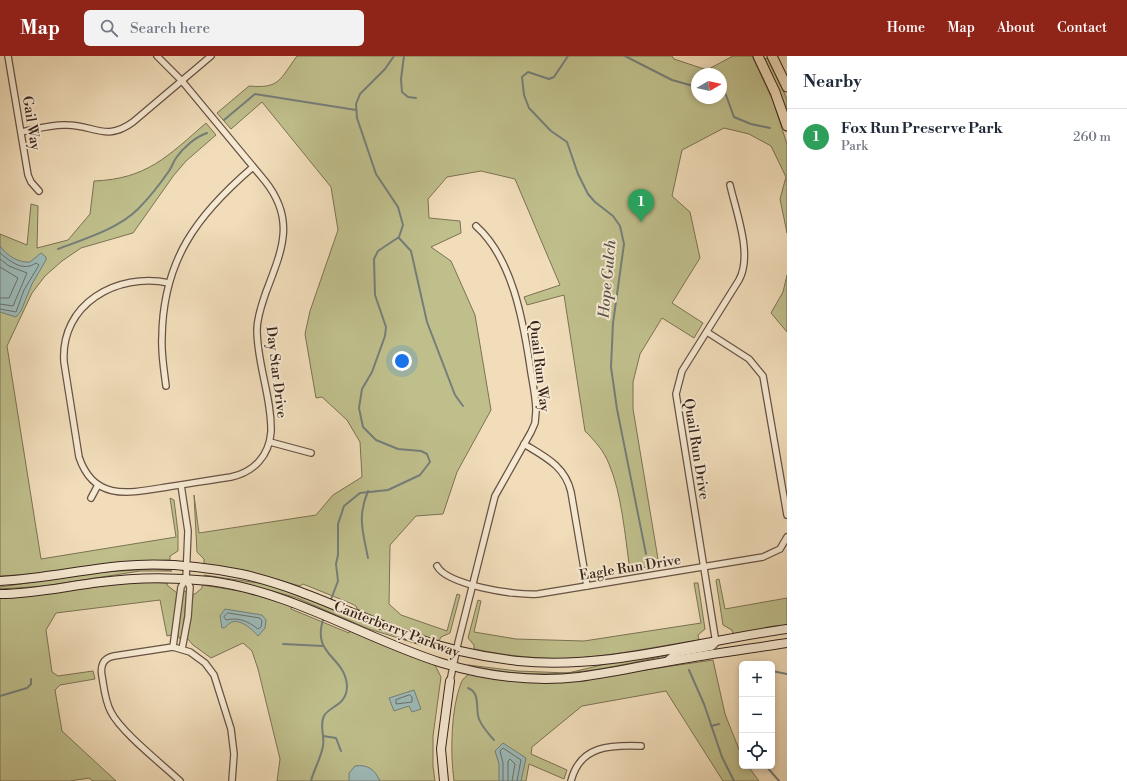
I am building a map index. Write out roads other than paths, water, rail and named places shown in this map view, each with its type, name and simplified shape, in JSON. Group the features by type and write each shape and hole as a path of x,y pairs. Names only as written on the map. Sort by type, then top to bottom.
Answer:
{"main road":[{"path":"758,56 775,92 787,126"},
{"path":"772,56 787,87"}],"street":[{"name":"Gail Way","path":"8,56 28,175 30,182 39,191"},
{"name":"Day Star Drive","path":"98,485 112,491 127,493 231,477 246,472 260,461 270,442 271,420 257,328 261,306 281,254 284,231 283,217 276,198 269,186 182,81 157,56"},
{"path":"21,132 65,125 103,132 119,130 133,122 211,56"},
{"path":"166,386 162,330 169,283 184,245 200,220 221,195 253,167"},
{"name":"Quail Run Drive","path":"716,640 676,394 682,371 739,280 745,265 744,247 730,185"},
{"name":"Quail Run Way","path":"450,681 472,584 495,496 533,427 536,409 518,301 498,255 486,236 476,226"},
{"path":"91,498 98,485 88,474 79,457 64,362 64,347 69,328 76,314 85,304 107,290 147,280 169,283"},
{"path":"707,332 750,359 763,376 787,515"},
{"path":"270,442 311,453"},
{"path":"524,444 554,462 566,477 571,492 587,586"},
{"path":"173,647 181,587 186,579 187,566 188,531 181,485"},
{"path":"785,547 787,537"},
{"name":"Eagle Run Drive","path":"437,566 439,572 447,577 510,593 530,594 763,557 785,547"},
{"name":"Canterberry Parkway","path":"0,581 130,566 187,566 243,574 314,596 347,611 414,637 456,650 520,661 575,662 624,657 787,629"},
{"name":"Canterberry Parkway","path":"0,594 43,591 135,578 186,579 229,584 255,590 311,609 413,652 453,666 510,676 558,678 588,676 665,662 787,643"},
{"path":"182,649 190,587 186,579"},
{"path":"665,662 674,654 713,647 716,640"},
{"path":"180,781 113,716 107,704 101,669 104,662 114,656 173,647 182,649 202,659 209,667 216,680 232,734 234,754 232,781"},
{"path":"98,657 104,662"},
{"path":"444,781 442,744 450,681"},
{"path":"571,781 581,762 597,750 615,745 641,746"}],"water":[{"path":"0,246 10,256 26,262 30,262 41,253 46,257 46,260 32,284 21,311 16,317 0,312"},
{"path":"225,609 262,615 266,620 265,628 258,636 246,625 237,622 230,623 222,628 220,616"},
{"path":"414,690 421,709 412,712 409,706 394,711 389,698"},
{"path":"503,743 526,758 521,781 499,781 499,764 495,751"},
{"path":"355,766 367,767 376,774 380,781 349,781 349,773"}],"waterway":[{"path":"330,602 338,581 336,564 338,555 338,524 344,506 360,493 388,490 420,475 430,462 427,454 421,451 398,449 376,440 363,427 359,408 362,389 372,372 385,336 386,327 375,295 374,259 378,251 399,237 403,225 398,207 376,174 357,118 356,104 360,94 385,69 394,56"},
{"path":"404,56 401,79 402,92 408,97 416,98"},
{"name":"Hope Gulch","path":"568,56 554,77 549,79 528,72 522,77 524,95 529,108 551,131 567,142 578,174 588,194 595,202 613,216 620,226 624,244 613,323 611,367 617,409 646,554"},
{"path":"625,56 672,80 691,85"},
{"path":"224,120 255,94 356,110"},
{"path":"727,98 734,117 751,124 770,128"},
{"path":"58,249 111,228 130,216 154,191 182,150 194,140 207,133"},
{"path":"399,238 411,251 427,322 455,395 463,406"},
{"path":"368,491 363,509 362,524 368,558"},
{"path":"311,781 323,746 322,727 324,716 341,702 346,693 347,686 345,676 341,668 325,648 321,640 321,630 324,617"},
{"path":"283,644 323,646"},
{"name":"Hope Gulch","path":"689,670 704,704 722,757 734,781"},
{"path":"775,672 787,674"},
{"path":"0,696 27,688 31,684 31,679"},
{"path":"468,688 475,694 480,722 494,740"},
{"name":"Hope Gulch","path":"711,726 719,724"},
{"path":"323,736 336,738 341,751"},
{"path":"769,769 779,781"}],"place":[{"name":"Fox Run Preserve Park","path":"641,222"}]}
